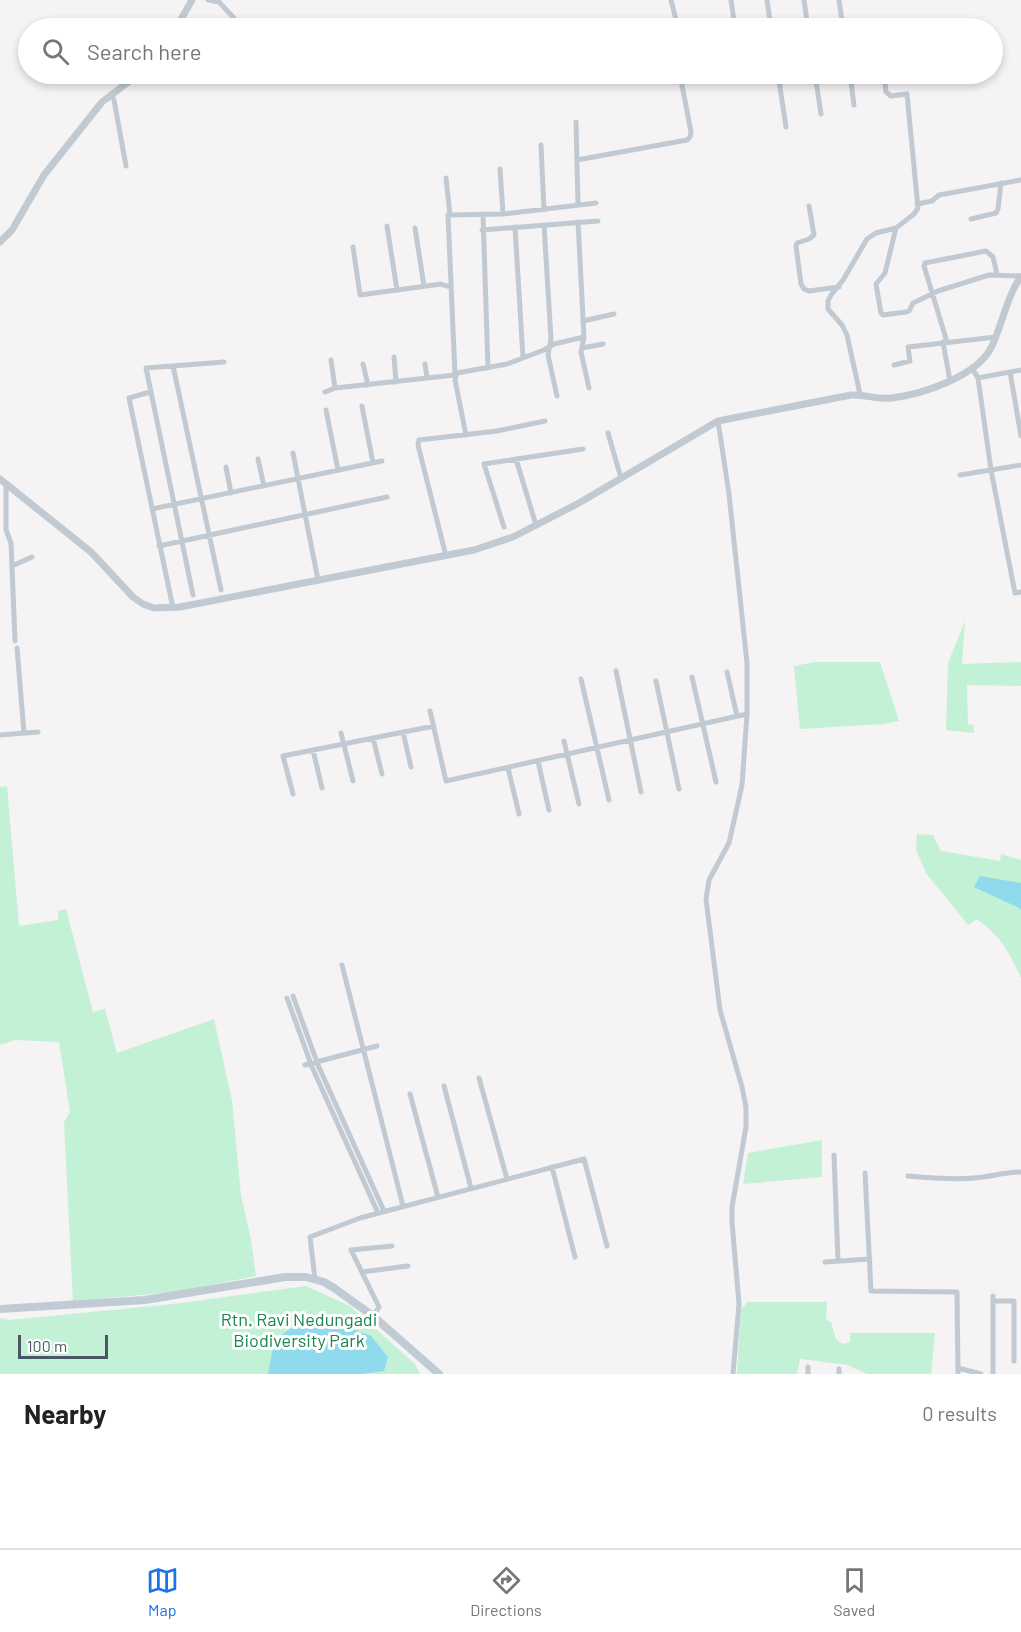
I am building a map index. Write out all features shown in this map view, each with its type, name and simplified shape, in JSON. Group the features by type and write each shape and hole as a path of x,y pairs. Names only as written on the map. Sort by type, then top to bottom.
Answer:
{"main road":[{"path":"0,1309 145,1300 285,1277 306,1276 334,1288 373,1316 435,1373"}],"street":[{"path":"182,18 192,0"},
{"path":"208,0 219,2 234,18"},
{"path":"671,0 676,18"},
{"path":"731,0 734,18"},
{"path":"767,0 770,18"},
{"path":"804,0 807,18"},
{"path":"839,0 842,18"},
{"path":"0,242 12,230 44,175 102,102 125,84"},
{"path":"577,160 687,140 691,132 682,84"},
{"path":"780,84 786,127"},
{"path":"816,84 821,114"},
{"path":"851,84 854,105"},
{"path":"860,394 847,335 842,325 828,309 828,301 839,287 867,239 876,233 896,228 917,211 907,94 891,96 886,92 885,84"},
{"path":"111,94 126,166"},
{"path":"576,122 578,204"},
{"path":"541,145 544,210"},
{"path":"500,169 503,214"},
{"path":"446,178 450,215 448,215 450,287 455,375 466,435"},
{"path":"917,204 932,201 939,195 1021,180"},
{"path":"971,219 996,213 1000,183"},
{"path":"450,215 503,214 596,203"},
{"path":"809,206 814,235 797,243 796,246 801,284 809,291 839,287"},
{"path":"483,214 488,368"},
{"path":"482,230 598,221"},
{"path":"578,222 584,337 581,352 589,388"},
{"path":"544,225 548,355 556,396"},
{"path":"387,226 397,290"},
{"path":"515,227 523,358"},
{"path":"415,228 424,286"},
{"path":"3,482 91,552 133,597 154,608 173,608 446,556 494,544 536,525 718,421 860,394 878,399 893,398 950,381 972,368 991,349 1021,276 997,274 933,293 913,303 909,311 883,315 876,284 885,273 896,228"},
{"path":"353,247 360,295 441,284 450,287"},
{"path":"950,381 945,342 924,266 927,261 986,251 993,257 997,274"},
{"path":"583,321 614,314"},
{"path":"325,392 335,388 455,375 462,371 488,368 523,358 554,344 584,337"},
{"path":"894,365 910,361 908,347 996,337"},
{"path":"582,348 603,344"},
{"path":"394,357 396,382"},
{"path":"331,360 335,388"},
{"path":"193,595 146,368 224,362"},
{"path":"363,364 368,385"},
{"path":"425,364 427,378"},
{"path":"173,366 221,590"},
{"path":"972,368 978,378 991,470 1015,593 1021,592"},
{"path":"978,378 1021,370"},
{"path":"1010,372 1021,436"},
{"path":"150,392 129,399 173,608"},
{"path":"362,406 373,462"},
{"path":"326,410 338,470"},
{"path":"446,556 418,442 423,438 497,431 545,421"},
{"path":"718,421 729,494 747,663 747,714 740,794 729,843 710,880 706,899 720,1010 746,1107 746,1127 732,1207 739,1304 732,1374"},
{"path":"608,433 621,478"},
{"path":"504,527 484,464 583,449"},
{"path":"293,453 318,580"},
{"path":"258,459 264,486"},
{"path":"516,459 536,525"},
{"path":"152,509 382,460"},
{"path":"960,475 1021,465"},
{"path":"226,467 231,493"},
{"path":"3,482 6,530 11,543 16,644 24,733"},
{"path":"159,546 387,497"},
{"path":"12,566 32,558"},
{"path":"616,670 641,792"},
{"path":"727,672 737,716"},
{"path":"693,677 716,782"},
{"path":"581,679 609,800"},
{"path":"656,681 679,789"},
{"path":"430,711 446,782 747,714"},
{"path":"293,794 283,756 434,726"},
{"path":"0,735 38,732"},
{"path":"403,732 411,767"},
{"path":"341,733 352,781"},
{"path":"373,738 382,774"},
{"path":"564,741 579,804"},
{"path":"313,750 321,788"},
{"path":"538,761 549,810"},
{"path":"508,768 519,814"},
{"path":"342,965 403,1206"},
{"path":"290,997 311,1064 381,1212"},
{"path":"311,1064 377,1046"},
{"path":"479,1078 507,1179"},
{"path":"444,1086 471,1188"},
{"path":"410,1094 438,1197"},
{"path":"834,1155 838,1261"},
{"path":"315,1279 310,1237 381,1212 584,1159 607,1246"},
{"path":"552,1167 575,1257"},
{"path":"908,1176 932,1179 976,1178 1005,1172 1021,1172"},
{"path":"865,1173 871,1291 957,1292 958,1371 981,1374"},
{"path":"373,1316 380,1307 351,1250 392,1246"},
{"path":"825,1262 870,1259"},
{"path":"362,1272 408,1266"},
{"path":"993,1374 993,1299 1014,1301 1014,1361"},
{"path":"808,1366 808,1374"}],"green space":[{"path":"965,621 962,664 1021,662 1021,686 967,685 968,724 974,725 974,733 946,730 948,663"},
{"path":"815,662 880,662 899,721 800,729 794,666"},
{"path":"7,786 19,926 58,920 58,911 66,909 93,1012 105,1009 117,1053 214,1019 232,1101 241,1195 256,1276 176,1292 73,1301 64,1122 70,1112 59,1042 15,1040 0,1045 0,787"},
{"path":"917,834 933,835 941,851 1000,861 1001,854 1021,860 1021,978 1008,952 998,939 977,919 968,925 926,873 916,850"},
{"path":"822,1140 822,1177 743,1184 748,1153"},
{"name":"Rtn. Ravi Nedungadi Biodiversity Park","path":"306,1286 350,1306 415,1364 420,1374 0,1374 0,1318 9,1320 173,1304"},
{"path":"748,1302 827,1302 826,1320 831,1322 836,1339 842,1344 850,1342 850,1333 935,1333 931,1374 867,1374 848,1365 800,1359 797,1374 737,1374 741,1309"}],"water":[{"path":"980,876 1021,883 1021,909 974,887"},
{"path":"297,1323 350,1328 371,1336 388,1357 384,1371 361,1374 268,1374 274,1341"}]}
